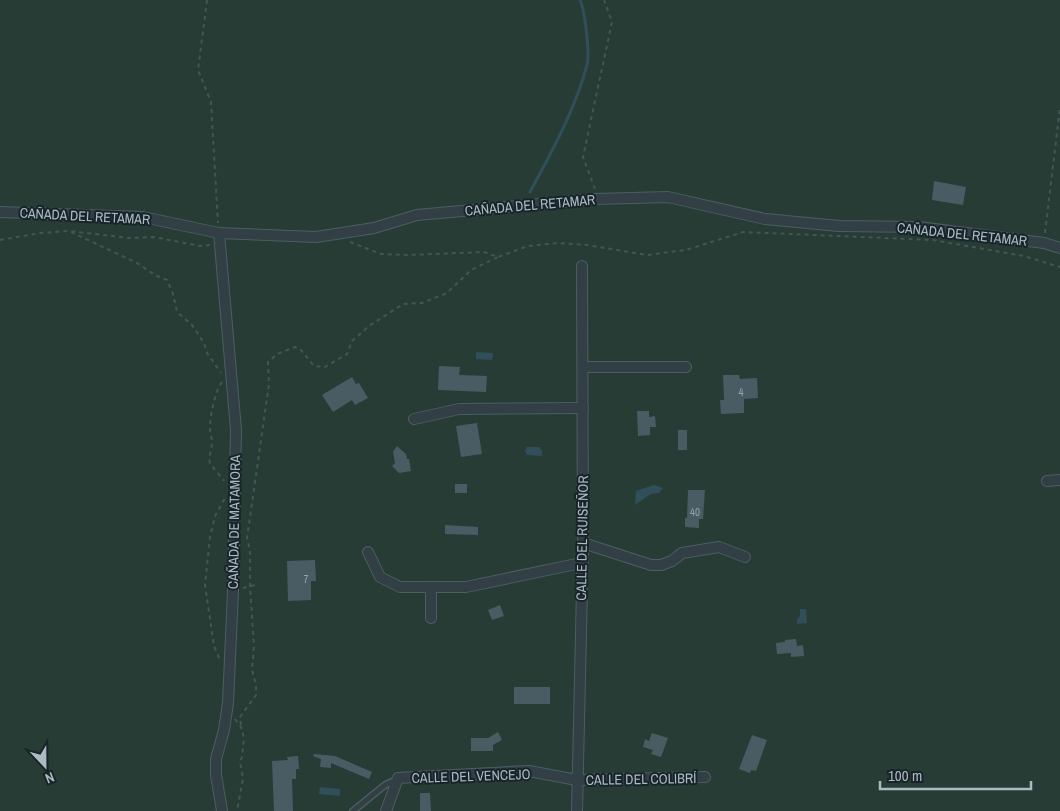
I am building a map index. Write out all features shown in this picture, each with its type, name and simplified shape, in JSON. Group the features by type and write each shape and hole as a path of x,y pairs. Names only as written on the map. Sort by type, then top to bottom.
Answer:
{"street":[{"name":"CAÑADA DEL RETAMAR","path":"0,212 143,217 219,233 316,237 374,228 417,215 595,199 668,197 765,219 839,226 920,227 1044,243 1060,248"},
{"name":"CAÑADA DE MATAMORA","path":"219,233 236,430 233,591 228,703 224,730 216,759 216,775 222,811"},
{"name":"CALLE DEL RUISEÑOR","path":"577,811 583,543 582,266"},
{"path":"583,367 686,367"},
{"path":"414,419 459,409 584,408"},
{"path":"1047,481 1060,480"},
{"path":"583,543 651,565 661,565 672,561 682,553 719,548 745,556"},
{"path":"368,552 380,577 400,586 431,588 466,587 582,563"},
{"path":"431,588 431,618"},
{"name":"CALLE DEL VENCEJO","path":"386,811 398,778 529,772 577,780"},
{"name":"CALLE DEL COLIBRÍ","path":"577,780 705,777"}],"lane":[{"path":"353,811 385,785 398,778"}],"path":[{"path":"207,0 198,70 211,102 219,233"},
{"path":"595,199 595,186 583,157 612,22 604,0"},
{"path":"1044,243 1060,107"},
{"path":"0,240 40,233 68,231 130,238 154,237 200,246 220,245"},
{"path":"68,231 137,263 167,280 173,294 177,312 192,325 204,342 206,353 221,373"},
{"path":"237,811 243,778 240,762 244,738 240,717 256,695 256,685 252,670 254,646 250,551 247,538 268,384 268,362 277,354 295,347 301,350 314,366 325,366 347,354 352,341 369,326 404,304 422,303 447,293 471,270 498,257 528,246 558,243 647,255 686,250 743,232 933,240 1024,256 1060,267"},
{"path":"343,240 381,254 408,255 484,252 498,257"},
{"path":"223,381 218,388 211,415 212,445 209,456 211,465 219,472 225,482"},
{"path":"222,662 214,646 205,585 210,537 215,516 226,495"},
{"path":"228,703 241,727"}],"green space":[{"path":"0,0 1060,0 1060,811 0,811"}],"water":[{"path":"476,352 493,353 492,360 476,359"},
{"path":"527,447 539,447 542,451 542,456 527,455 525,451"},
{"path":"654,485 663,488 659,493 651,494 635,505 636,491"},
{"path":"800,609 806,609 807,623 797,624"},
{"path":"320,787 340,789 340,796 319,794"}],"building":[{"path":"934,181 966,187 963,205 932,200"},
{"path":"439,366 460,367 459,375 487,376 486,392 438,390"},
{"path":"723,375 739,375 740,379 757,378 758,398 744,399 744,413 721,414 720,400 724,400"},
{"path":"352,377 356,384 359,383 368,398 355,405 352,400 333,412 322,395"},
{"path":"637,411 649,411 649,417 655,416 656,427 650,427 650,435 638,436"},
{"path":"477,423 482,454 461,457 456,426"},
{"path":"678,430 687,430 687,450 678,450"},
{"path":"397,446 409,459 411,471 399,473 392,466 395,463 393,452"},
{"path":"455,484 467,484 467,493 455,493"},
{"path":"688,490 705,490 703,519 699,519 699,528 685,527"},
{"path":"445,525 478,527 478,535 445,534"},
{"path":"315,560 316,581 311,581 311,600 288,601 287,561"},
{"path":"500,605 504,616 492,620 488,610"},
{"path":"796,639 797,646 803,645 804,656 791,657 791,653 777,654 776,643"},
{"path":"514,687 550,687 550,704 514,704"},
{"path":"498,732 502,740 493,745 493,751 471,751 471,738 488,738"},
{"path":"652,733 668,738 661,757 651,754 653,750 643,747 645,739 649,741"},
{"path":"752,735 767,740 756,771 751,770 750,773 739,769"},
{"path":"314,754 335,756 372,772 369,779 331,763 331,768 320,767 321,759 313,756"},
{"path":"298,756 299,769 296,769 296,779 292,779 293,811 274,811 272,761 288,760 287,757"},
{"path":"420,793 430,793 431,811 420,811"}],"waterway":[{"path":"530,192 555,146 576,98 587,65 588,52 584,13 580,0"}]}
